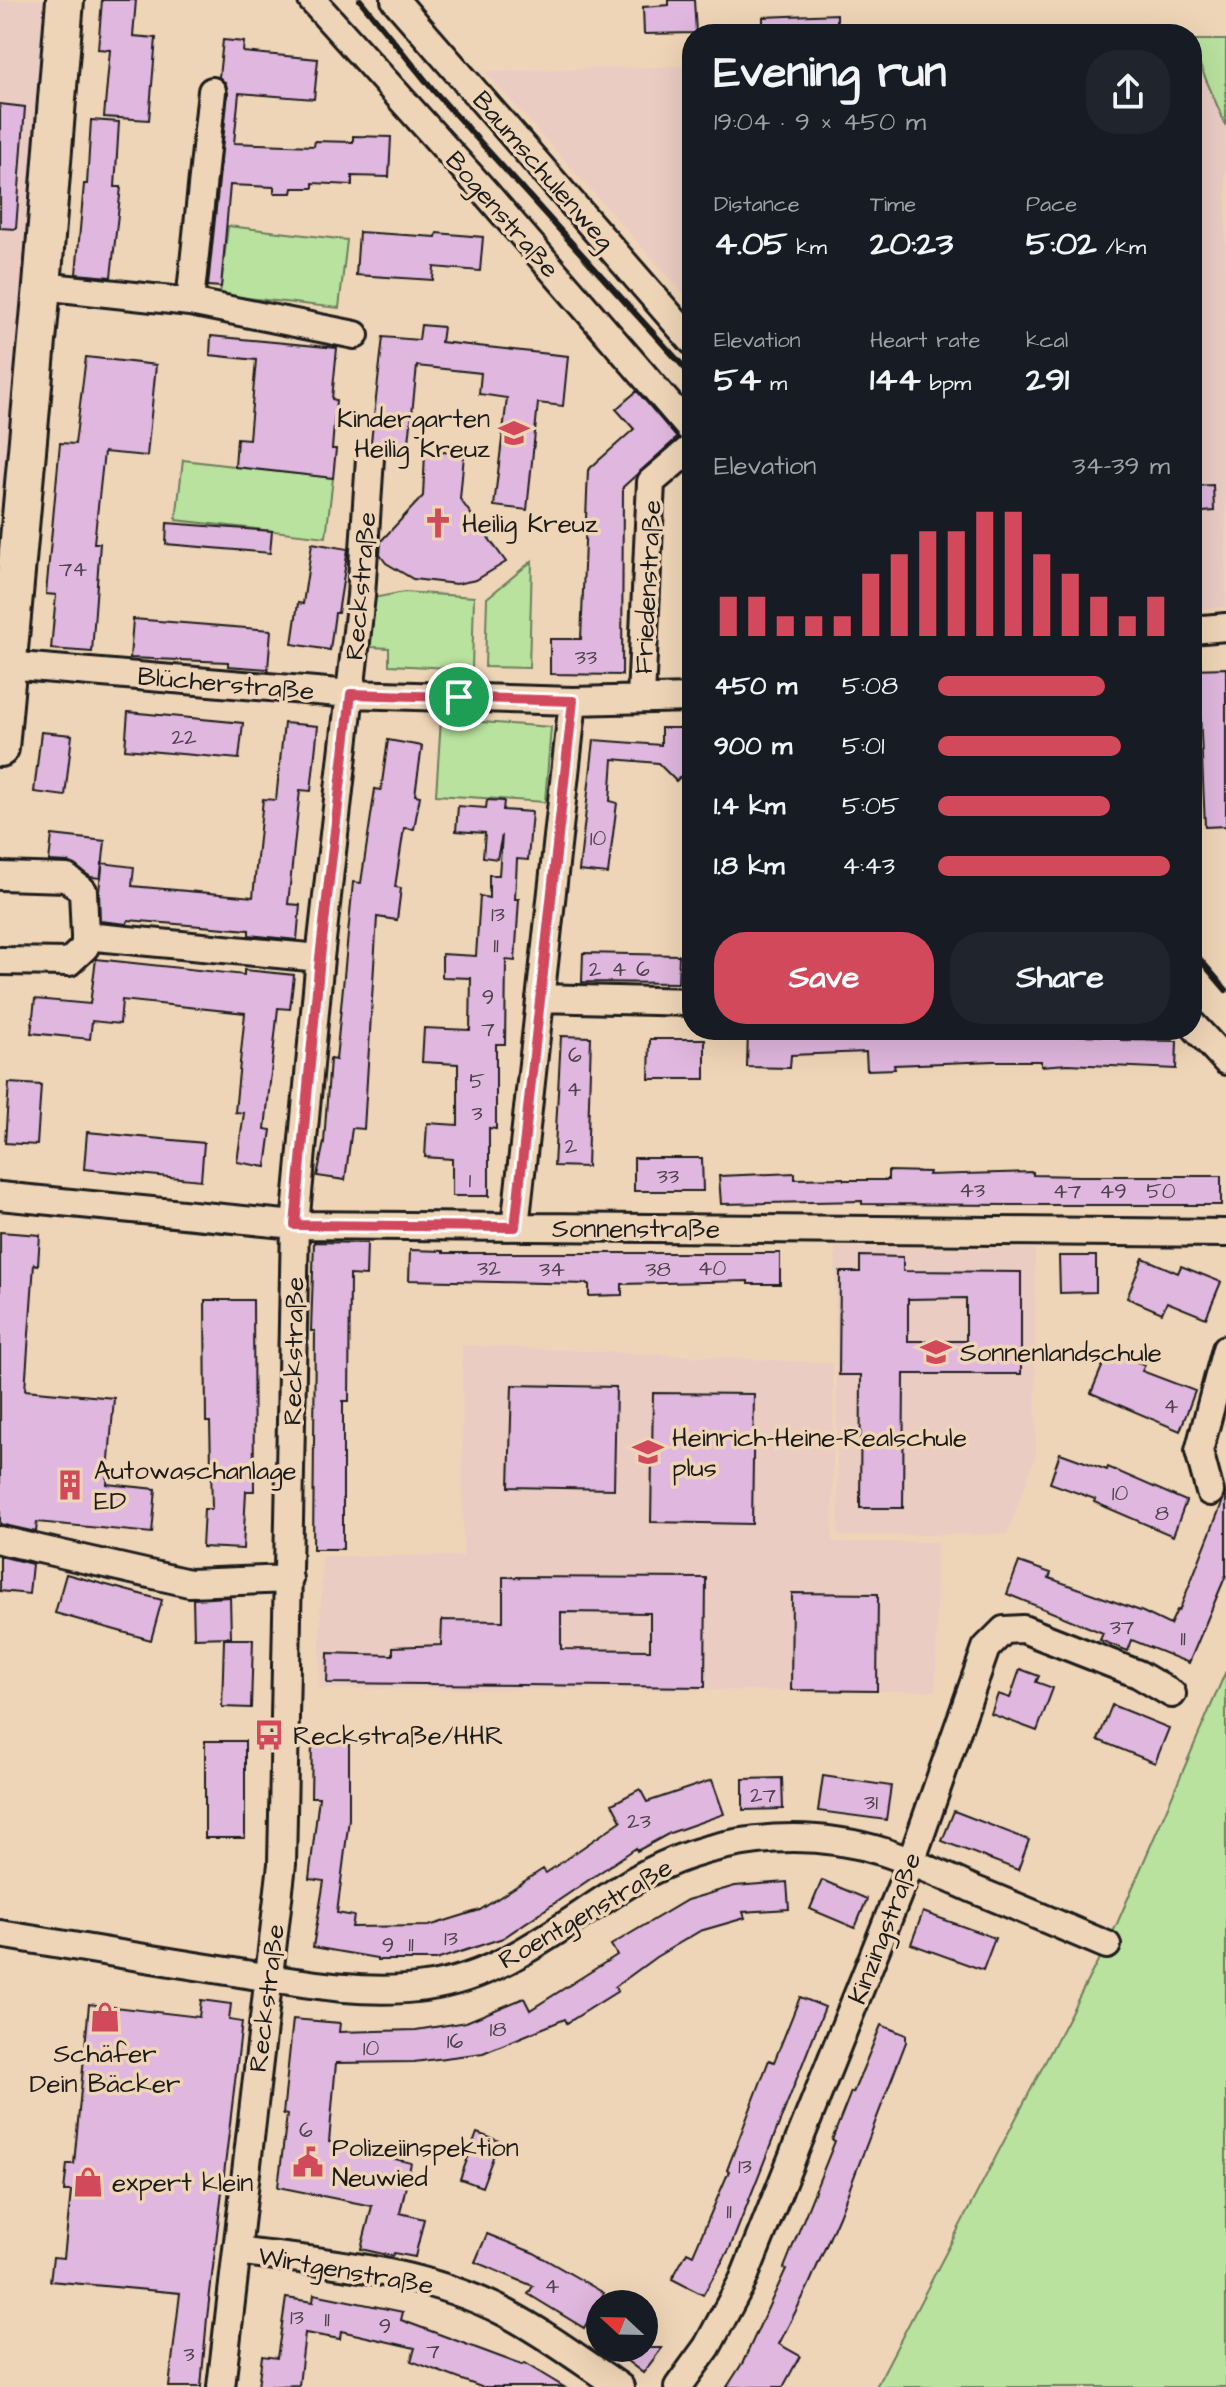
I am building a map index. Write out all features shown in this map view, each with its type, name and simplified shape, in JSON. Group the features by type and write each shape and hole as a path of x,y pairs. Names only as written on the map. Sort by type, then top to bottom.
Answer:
{"main road":[{"path":"0,748 4,664 42,286 65,0"}],"street":[{"name":"Bogenstraße","path":"312,0 485,192 682,419"},
{"name":"Baumschulenweg","path":"395,0 682,330"},
{"path":"190,302 212,91"},
{"path":"42,286 190,302 355,335"},
{"name":"Friedenstraße","path":"641,698 651,482 682,456"},
{"name":"Reckstraße","path":"221,2387 267,1977 280,1895 284,1835 295,1225 320,958 351,694 370,458"},
{"path":"1202,629 1226,627"},
{"name":"Blücherstraße","path":"4,664 351,694 573,701 682,698"},
{"path":"515,1227 573,701"},
{"path":"0,876 67,878 83,891 85,936 85,947 69,962 0,961"},
{"path":"85,936 320,958"},
{"path":"540,998 682,1002"},
{"path":"1202,1035 1226,1061"},
{"name":"Sonnenstraße","path":"0,1196 295,1225 1226,1233"},
{"path":"1210,1492 1199,1451 1226,1349"},
{"path":"0,1540 189,1583 289,1579"},
{"name":"Kinzingstraße","path":"678,2387 707,2347 743,2280 911,1862 986,1648 1004,1630 1023,1629 1138,1674 1172,1694"},
{"name":"Roentgenstraße","path":"0,1934 267,1977 374,1989 425,1987 479,1973 540,1944 631,1882 664,1865 696,1853 770,1839 828,1840 884,1852 1107,1945"},
{"name":"Wirtgenstraße","path":"237,2251 375,2270 433,2284 507,2313 620,2387"}],"shaded area":[{"path":"0,0 52,0 0,557"},
{"path":"682,66 682,292 484,71"},
{"path":"1202,70 1226,126 1226,607 1202,608"},
{"name":"Sonnenlandschule","path":"835,1247 1035,1249 1036,1456 1007,1534 838,1536"},
{"name":"Heinrich-Heine-Realschule plus","path":"462,1345 833,1363 833,1542 937,1542 936,1691 319,1689 322,1556 463,1556"}],"green space":[{"path":"1202,40 1226,40 1226,126 1202,70"},
{"path":"228,226 347,240 339,308 220,295"},
{"path":"183,460 333,478 326,537 176,520"},
{"path":"532,561 529,668 485,667 487,598"},
{"path":"404,592 474,597 472,669 389,665 389,648 371,647 373,598"},
{"path":"441,719 551,727 545,802 436,795"},
{"path":"1226,1671 1226,2387 876,2387 1116,1926"}],"building":[{"path":"102,0 136,0 133,36 156,38 149,120 104,117 110,50 98,49"},
{"path":"669,0 694,0 695,24 682,24 682,33 644,34 643,7 669,5"},
{"path":"837,14 837,24 763,24 763,17"},
{"path":"223,40 244,42 243,52 318,59 314,99 239,93 234,143 314,146 315,141 353,142 353,136 391,137 389,177 352,176 352,185 313,183 313,188 293,188 292,193 274,193 274,187 230,185 221,287 208,286 228,93 226,84 219,77"},
{"path":"0,104 25,107 16,229 0,228"},
{"path":"91,120 119,122 115,187 121,187 111,277 76,274"},
{"path":"359,232 483,237 480,271 434,267 433,280 356,275"},
{"path":"421,325 443,327 441,342 568,356 563,406 538,403 527,510 494,506 507,398 479,394 481,373 417,366 408,452 383,450 371,442 383,337 419,340"},
{"path":"211,336 337,348 332,399 336,400 333,478 235,467 237,438 249,439 256,360 210,355"},
{"path":"86,357 156,365 147,456 104,452 94,543 100,543 92,652 51,649 56,595 46,594 60,443 75,444"},
{"path":"637,391 677,438 623,487 622,675 550,674 550,639 581,639 588,470 634,429 616,409"},
{"name":"Heilig Kreuz","path":"425,453 464,455 460,499 506,562 476,580 456,584 413,579 386,563 380,555 381,541 423,496"},
{"path":"1213,485 1214,511 1202,512 1202,486"},
{"path":"167,523 272,531 270,553 166,544"},
{"path":"312,543 348,549 330,650 292,644 298,603 303,604"},
{"path":"133,619 271,630 268,669 228,666 228,662 130,658"},
{"path":"1226,668 1226,826 1205,827 1202,669"},
{"path":"128,712 243,723 239,759 125,749"},
{"path":"284,723 318,726 311,791 300,790 288,904 300,905 297,940 249,935 249,930 128,920 127,924 100,921 102,863 134,867 132,886 253,897 263,799 276,800"},
{"path":"661,728 682,728 682,775 676,781 658,763 613,759 610,801 617,803 608,874 579,871 594,740 661,745"},
{"path":"41,732 72,735 65,796 34,792"},
{"path":"388,740 422,746 415,795 420,796 414,829 404,828 395,887 401,888 397,920 377,917 364,1129 352,1128 345,1180 317,1176 324,1142 330,1059 336,1060 353,882 361,883 375,789 381,790"},
{"path":"487,800 504,801 503,810 532,812 528,860 517,859 515,899 519,899 515,961 506,960 505,1044 496,1044 496,1129 489,1128 489,1196 452,1196 452,1159 425,1157 427,1123 458,1125 458,1064 422,1062 424,1028 470,1030 471,978 442,977 442,954 476,956 480,896 489,898 489,875 499,875 502,835 497,859 483,857 485,833 456,831 458,806 486,808"},
{"path":"52,835 105,841 101,878 91,877 68,862 49,861"},
{"path":"583,953 679,955 678,983 582,982"},
{"path":"96,959 244,975 244,970 294,975 290,1009 278,1008 265,1129 271,1130 266,1167 237,1162 244,1113 235,1112 245,1013 122,1000 120,1024 92,1021 90,1039 31,1033 35,999 90,1004"},
{"path":"561,1036 591,1037 587,1167 554,1166"},
{"path":"650,1039 705,1040 705,1079 649,1079"},
{"path":"748,1040 1177,1041 1176,1069 1068,1064 1041,1066 1041,1061 994,1061 894,1065 895,1069 867,1070 866,1052 791,1055 790,1068 747,1067"},
{"path":"9,1083 41,1085 37,1145 5,1143"},
{"path":"87,1132 204,1143 201,1180 84,1169"},
{"path":"634,1158 702,1158 703,1191 634,1191"},
{"path":"888,1171 929,1172 928,1175 1033,1172 1033,1175 1080,1176 1221,1176 1221,1205 862,1204 862,1201 721,1204 719,1176 795,1173 795,1179 888,1180"},
{"path":"0,1232 40,1235 38,1265 34,1264 25,1390 114,1398 107,1484 156,1489 152,1533 37,1522 36,1532 0,1524"},
{"path":"314,1242 367,1243 366,1276 350,1275 349,1401 343,1401 343,1549 313,1549 315,1331 311,1331"},
{"path":"410,1250 443,1253 780,1253 780,1284 748,1284 748,1281 622,1284 622,1295 589,1296 589,1284 409,1280"},
{"path":"860,1256 903,1257 903,1271 1021,1272 1021,1374 904,1374 903,1508 860,1508 861,1375 839,1375 840,1272 860,1272","holes":["966,1298 966,1341 908,1341 908,1299"]},
{"path":"1059,1256 1096,1256 1096,1292 1060,1293"},
{"path":"1143,1258 1178,1273 1181,1266 1221,1282 1206,1318 1167,1302 1162,1313 1127,1298"},
{"path":"205,1300 253,1300 254,1491 246,1491 243,1549 202,1547 204,1509 212,1509 210,1422 206,1422"},
{"path":"1109,1350 1145,1365 1142,1371 1195,1391 1180,1431 1091,1393"},
{"path":"512,1385 616,1387 614,1489 509,1487"},
{"path":"653,1393 754,1394 752,1524 651,1522"},
{"path":"1060,1453 1107,1470 1108,1467 1186,1501 1173,1536 1094,1502 1095,1499 1050,1483"},
{"path":"1226,1493 1226,1575 1189,1663 1132,1640 1128,1651 1100,1640 1103,1633 1007,1594 1019,1562 1051,1573 1049,1578 1170,1625 1179,1611"},
{"path":"0,1556 32,1564 29,1594 0,1591"},
{"path":"66,1574 162,1600 151,1640 55,1613"},
{"path":"503,1577 706,1578 705,1687 327,1683 328,1653 393,1655 393,1647 441,1645 442,1620 503,1621","holes":["561,1612 650,1613 650,1650 561,1649"]},
{"path":"792,1593 878,1594 877,1691 791,1690"},
{"path":"230,1597 231,1637 194,1638 193,1599"},
{"path":"224,1639 253,1639 251,1708 222,1707"},
{"path":"1020,1669 1039,1676 1036,1682 1053,1688 1037,1731 991,1714 998,1694 1010,1698"},
{"path":"1112,1705 1169,1728 1155,1763 1098,1740"},
{"path":"205,1741 245,1741 245,1838 205,1838"},
{"path":"312,1741 349,1741 349,1819 337,1913 354,1916 352,1927 429,1926 480,1910 543,1869 546,1873 621,1821 612,1804 640,1789 647,1802 712,1780 724,1814 670,1833 637,1851 636,1848 503,1938 436,1960 377,1960 313,1947 324,1881 309,1879 319,1797 311,1797"},
{"path":"823,1776 891,1786 886,1820 818,1811"},
{"path":"782,1778 783,1809 743,1810 743,1779"},
{"path":"954,1811 1029,1840 1018,1870 942,1841"},
{"path":"822,1880 867,1899 855,1928 810,1909"},
{"path":"787,1882 789,1909 743,1912 745,1918 700,1931 656,1957 615,1987 618,1991 567,2023 565,2019 483,2053 414,2062 336,2063 329,2142 411,2163 400,2213 424,2219 415,2257 361,2249 372,2206 278,2187 287,2115 283,2114 293,2019 340,2023 339,2032 416,2030 466,2022 524,1998 530,2010 617,1955 611,1945 687,1900 735,1886"},
{"path":"923,1912 995,1938 983,1970 911,1944"},
{"path":"800,1997 825,2007 730,2248 703,2295 672,2279 687,2252 693,2255 729,2171 769,2060 774,2062"},
{"path":"201,2000 231,2004 229,2020 242,2022 201,2387 169,2387 180,2293 50,2281 53,2257 64,2258 71,2191 64,2191 67,2164 74,2164 89,2004 199,2017"},
{"path":"881,2025 906,2035 906,2042 839,2216 779,2344 800,2356 783,2387 727,2387 743,2362 786,2269 835,2141 832,2140"},
{"path":"477,2133 499,2141 482,2187 460,2179"},
{"path":"487,2234 534,2253 599,2290 586,2290 584,2328 528,2294 533,2286 475,2262"},
{"path":"314,2294 403,2312 401,2320 522,2365 524,2363 564,2387 481,2387 411,2361 415,2348 341,2331 340,2339 305,2333 299,2385 258,2387 262,2356 277,2358 286,2298 313,2302"},
{"path":"628,2362 651,2362 643,2373"}],"railway":[{"path":"360,0 434,91 682,365"},
{"path":"1202,962 1226,990"}],"place":[{"name":"Kindergarten Heilig Kreuz","path":"514,433"},
{"name":"Heilig Kreuz","path":"438,523"},
{"name":"Sonnenlandschule","path":"936,1352"},
{"name":"Heinrich-Heine-Realschule plus","path":"648,1452"},
{"name":"Autowaschanlage ED","path":"70,1485"},
{"name":"Reckstraße/HHR","path":"269,1735"},
{"name":"Schäfer Dein Bäcker","path":"105,2017"},
{"name":"Polizeiinspektion Neuwied","path":"308,2162"},
{"name":"expert klein","path":"88,2182"}],"route":[{"path":"351,694 459,697 573,701 515,1227 295,1225 320,958 351,694"}]}
